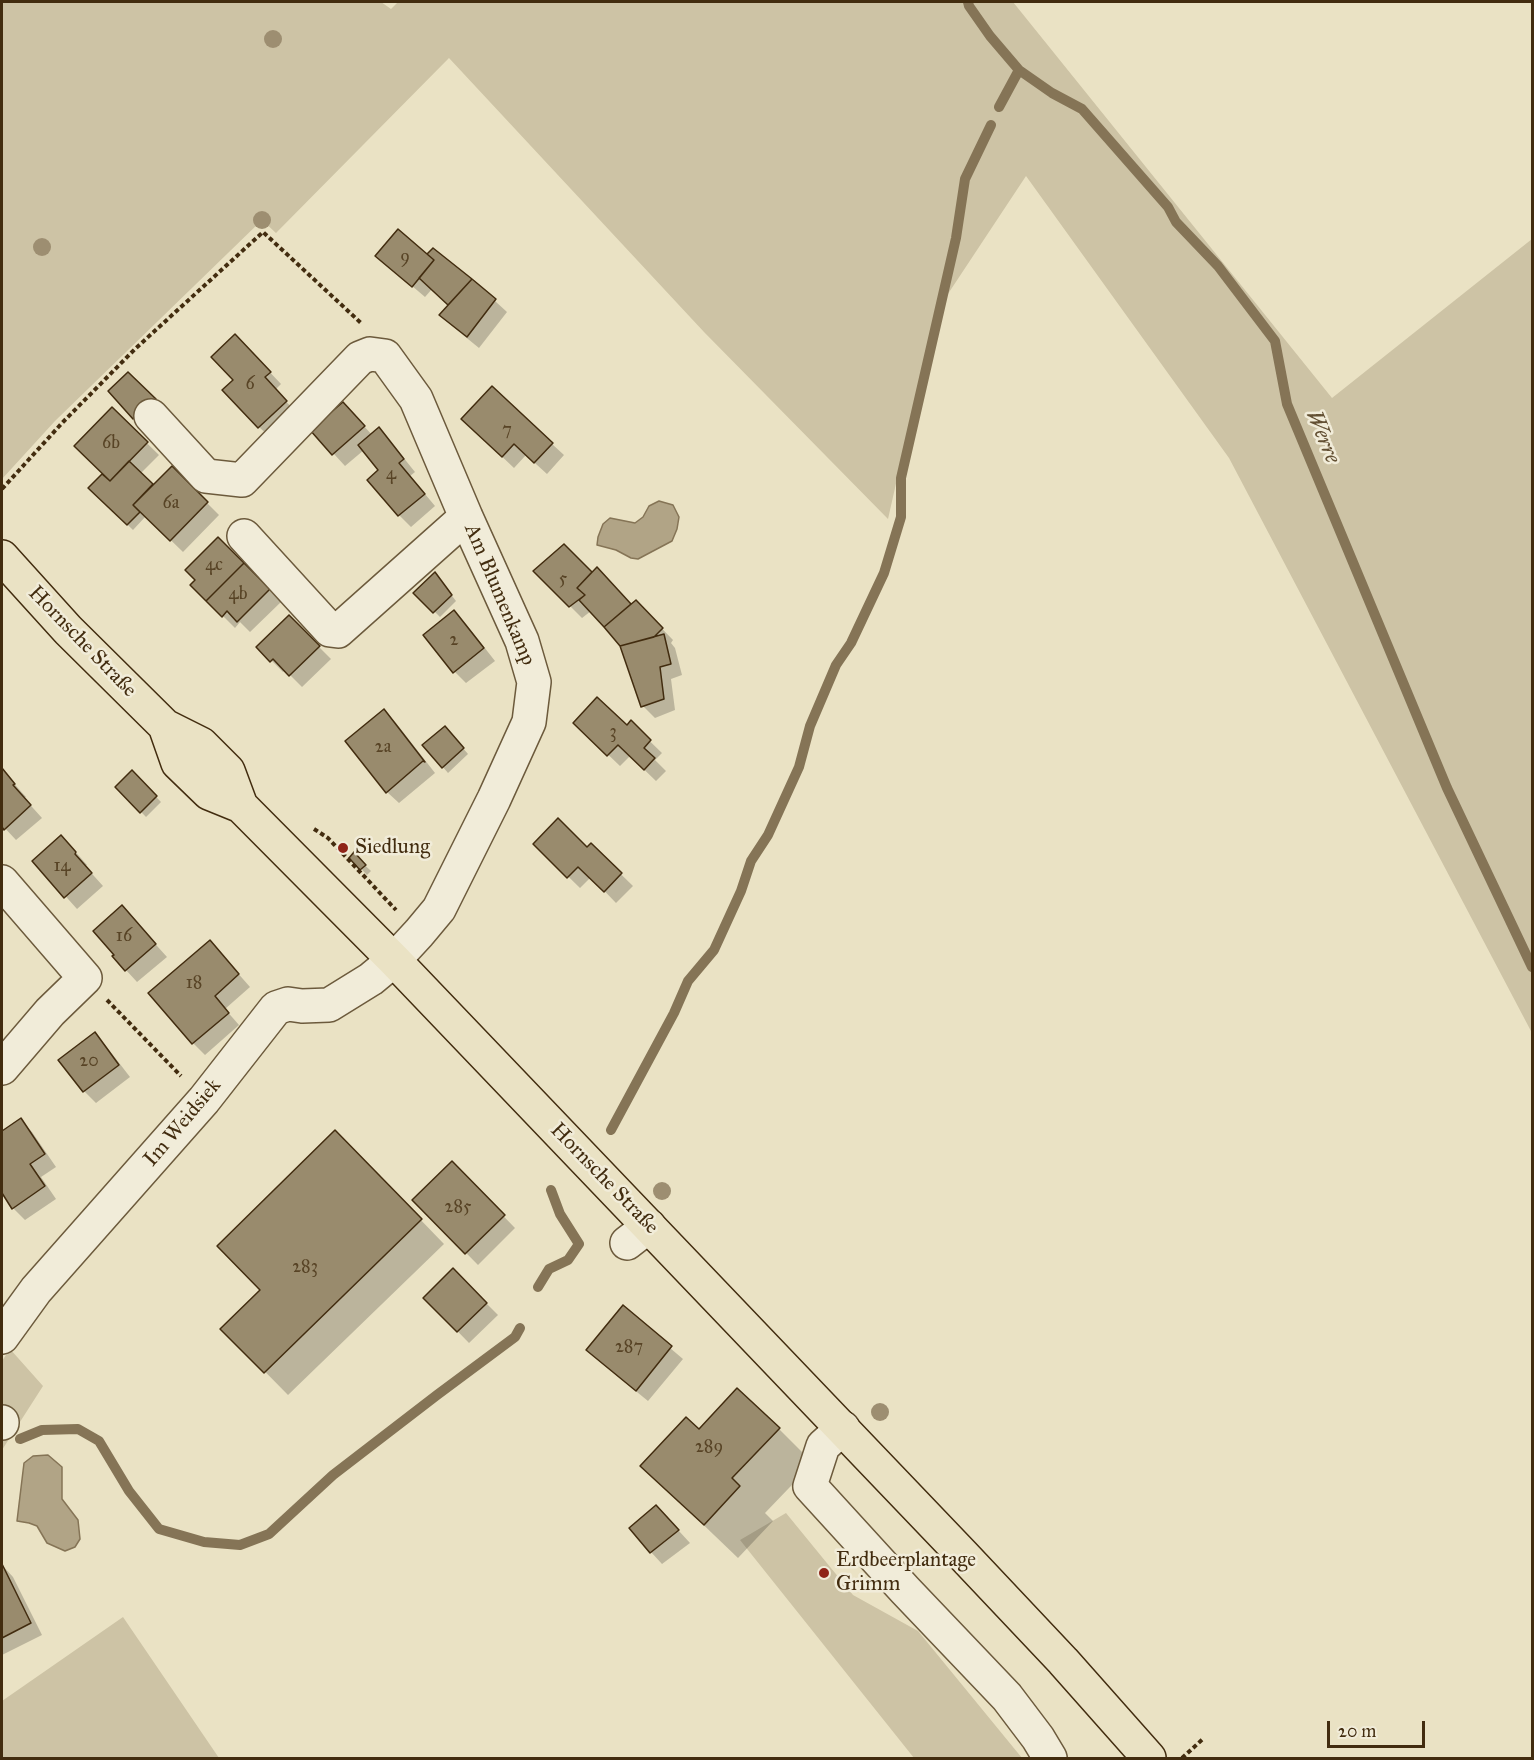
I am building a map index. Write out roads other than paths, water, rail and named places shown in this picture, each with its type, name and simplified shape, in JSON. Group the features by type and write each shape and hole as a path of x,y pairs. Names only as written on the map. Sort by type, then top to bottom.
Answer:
{"main road":[{"name":"Hornsche Straße","path":"2,557 68,630 165,726 178,763 209,792 241,806 394,960 638,1235 843,1428 1055,1653 1149,1758"}],"street":[{"name":"Am Blumenkamp","path":"151,416 206,476 242,480 360,358 370,354 385,356 416,399 466,518 522,641 534,682 529,722 494,799 439,909 394,960"},
{"path":"244,536 330,630 338,631 466,518"},
{"path":"2,882 86,978 50,1012 2,1068"},
{"name":"Im Weidsiek","path":"2,1337 36,1290 204,1100 276,1008 288,1004 329,1005 371,979 394,960"},
{"path":"843,1428 823,1446 810,1486 905,1590 1007,1696 1050,1758"}],"waterway":[{"name":"Werre","path":"968,2 990,36 1019,70 1052,93 1082,109 1168,207 1176,222 1218,266 1275,341 1287,404 1447,788 1532,967"},
{"path":"999,107 1019,70"},
{"path":"611,1130 674,1013 688,981 714,950 741,891 751,861 768,835 799,767 810,726 836,665 851,643 884,573 901,517 901,478 956,238 965,179 991,125"},
{"path":"538,1287 549,1269 568,1260 579,1244 560,1214 551,1190"},
{"path":"20,1439 42,1430 78,1429 99,1441 129,1491 159,1529 204,1542 240,1545 269,1534 333,1475 515,1337 520,1328"}],"place":[{"name":"Siedlung","path":"343,848"},
{"name":"Erdbeerplantage Grimm","path":"824,1573"}]}
